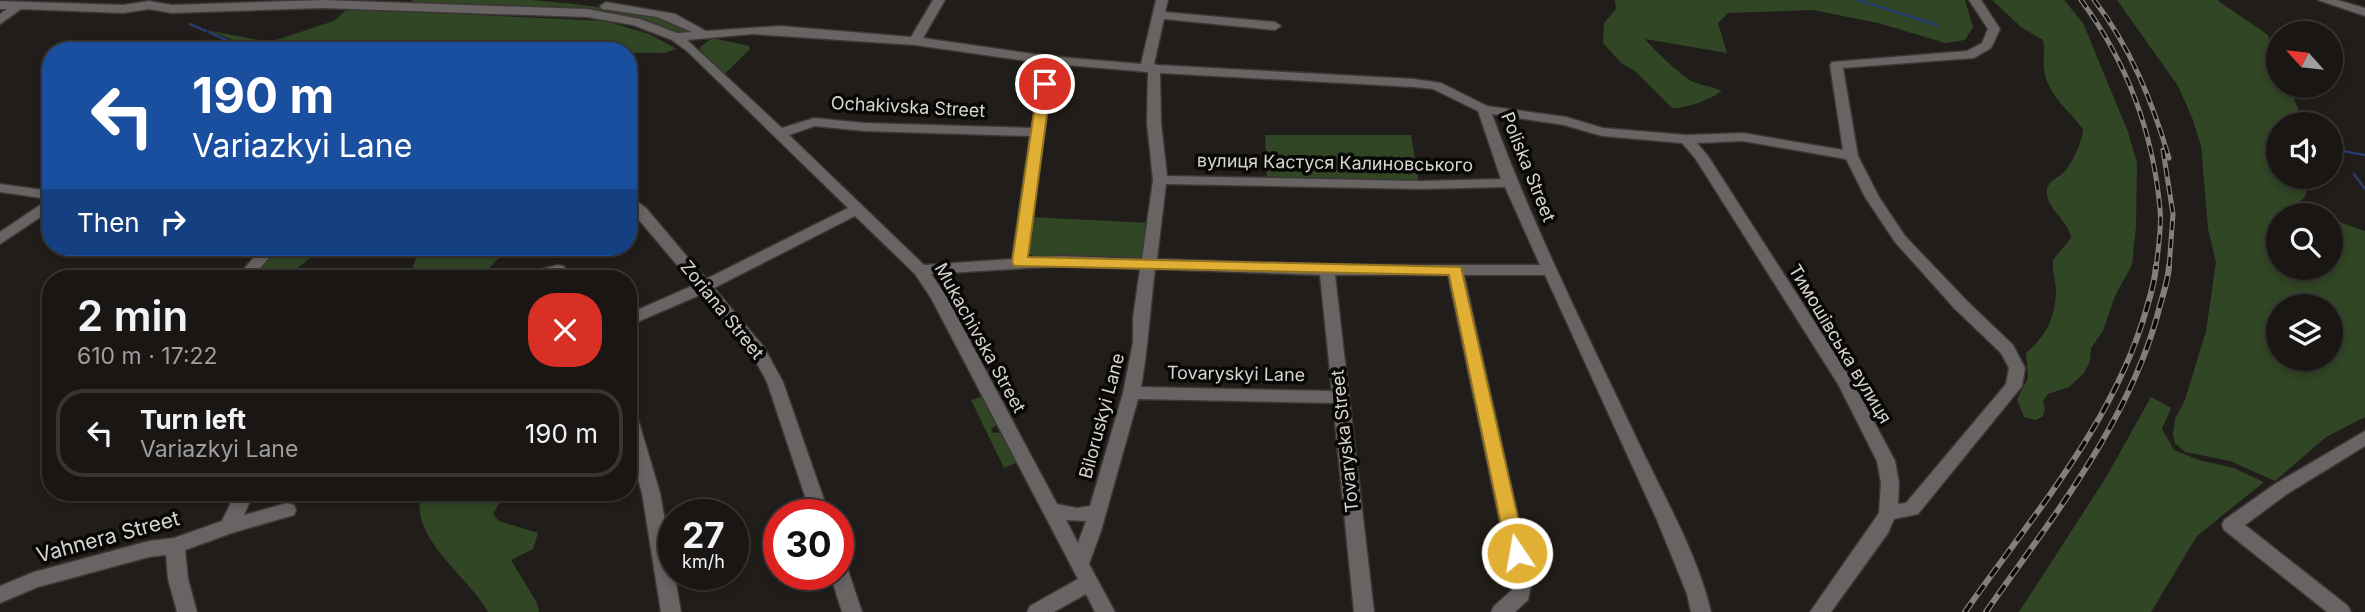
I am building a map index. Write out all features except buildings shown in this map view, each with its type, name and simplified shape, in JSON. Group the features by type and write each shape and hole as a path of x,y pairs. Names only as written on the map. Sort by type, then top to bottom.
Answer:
{"street":[{"path":"548,0 661,13 697,29 704,35"},
{"path":"915,41 939,0"},
{"name":"Biloruskyi Lane","path":"1080,562 1131,393 1141,342 1160,180 1150,67 1162,0"},
{"path":"1888,513 1911,509 2014,386 2017,368 2007,349 1961,305 1900,239 1851,156 1836,65 1970,55 1987,45 1994,29 1975,0"},
{"path":"2324,0 2365,12"},
{"name":"Mukachivska Street","path":"0,5 122,9 147,2 172,9 323,4 587,13 636,22 676,37 691,48 920,270 938,296 1105,612"},
{"path":"0,20 18,6"},
{"path":"1158,15 1275,26"},
{"name":"Mukachivska Street","path":"676,37 780,30"},
{"name":"Poliska Street","path":"780,30 915,41 1048,60 1243,75 1414,83 1436,86 1484,109 1510,183 1547,261 1548,270 1621,420 1692,582 1701,612"},
{"path":"1019,262 1048,60"},
{"path":"1484,109 1566,121 1601,132 1686,139 1743,137 1851,156"},
{"name":"Ochakivska Street","path":"778,134 814,122 864,127 1038,132"},
{"name":"Тимошівська вулиця","path":"1686,139 1701,156 1851,394 1886,461 1890,483 1888,513 1881,528 1820,612"},
{"name":"вулиця Кастуся Калиновського","path":"1160,180 1421,185 1510,183"},
{"path":"0,188 42,194"},
{"name":"Zoriana Street","path":"637,207 758,351 775,382 815,499"},
{"path":"0,239 42,209"},
{"path":"637,317 857,209"},
{"path":"251,270 263,256"},
{"path":"920,270 1062,261 1328,270 1548,270"},
{"name":"Tovaryska Street","path":"1328,270 1364,612"},
{"path":"1455,270 1522,580 1521,594 1501,612"},
{"name":"Tovaryskyi Lane","path":"1131,393 1341,397"},
{"path":"2341,612 2231,525 2281,489 2365,438"},
{"path":"637,446 651,493 671,612"},
{"path":"229,526 241,501"},
{"name":"Vahnera Street","path":"0,595 34,580 149,549 175,546 229,526 287,510"},
{"path":"1052,510 1077,515 1096,512"},
{"path":"175,546 178,579 187,612"},
{"path":"1037,612 1090,582"},
{"path":"845,590 852,612"}],"green space":[{"path":"413,0 532,0 574,4 659,15 696,33 676,33 639,20 588,11 408,4"},
{"path":"1615,0 1965,0 1973,27 1965,40 1945,43 1878,23 1813,10 1728,13 1718,23 1727,53 1645,39 1685,77 1722,91 1698,103 1672,108 1635,71 1621,63 1603,43 1604,23 1616,9"},
{"path":"1992,0 2064,0 2083,23 2128,132 2137,163 2132,265 2115,296 2103,331 2091,348 2090,361 2084,373 2069,387 2048,394 2043,401 2043,416 2036,420 2024,417 2017,399 2028,378 2026,353 2040,339 2052,317 2056,288 2053,260 2071,238 2067,226 2051,206 2047,190 2050,183 2066,170 2072,161 2083,129 2049,86 2044,68 2043,40 2021,27"},
{"path":"2117,0 2217,0 2266,34 2266,98 2294,98 2299,112 2266,112 2266,189 2306,189 2306,195 2299,203 2266,203 2266,280 2343,280 2343,223 2365,231 2365,417 2326,437 2275,481 2230,461 2185,452 2175,443 2175,419 2185,400 2206,331 2216,262 2208,229 2201,146 2178,86"},
{"path":"347,9 606,21 649,34 677,49 664,53 637,53 637,42 270,42 334,21"},
{"path":"211,31 270,42 236,42"},
{"path":"712,38 749,46 750,49 724,75 699,48"},
{"path":"1265,135 1411,135 1419,184 1267,179"},
{"path":"1030,217 1150,223 1144,260 1033,257 1026,250"},
{"path":"269,256 313,256 295,270 257,270"},
{"path":"417,256 500,256 489,270 412,270"},
{"path":"984,396 998,424 991,429 993,433 1003,432 1018,462 1004,468 971,400"},
{"path":"2151,397 2171,408 2162,429 2174,450 2199,460 2234,468 2264,482 2197,536 2151,612 2019,612 2105,479"},
{"path":"421,501 501,501 493,514 499,521 538,533 533,549 511,560 537,603 539,612 488,612 431,540 423,525"}],"waterway":[{"path":"1858,0 1937,25"},
{"path":"190,24 206,31"},
{"path":"209,32 231,42"},
{"path":"2343,151 2365,155"},
{"path":"2354,174 2365,189"}],"railway":[{"path":"2081,0 2112,48 2144,125 2160,209 2156,268"},
{"path":"2094,0 2130,56 2169,158"},
{"path":"2163,150 2173,214 2169,268"},
{"path":"1965,612 2044,504 2093,429 2133,349 2150,297 2156,266"},
{"path":"1986,612 2061,506 2108,432 2145,354 2165,290 2169,266"}],"route":[{"path":"1045,84 1019,262 1062,261 1328,270 1455,270 1517,553"}]}
